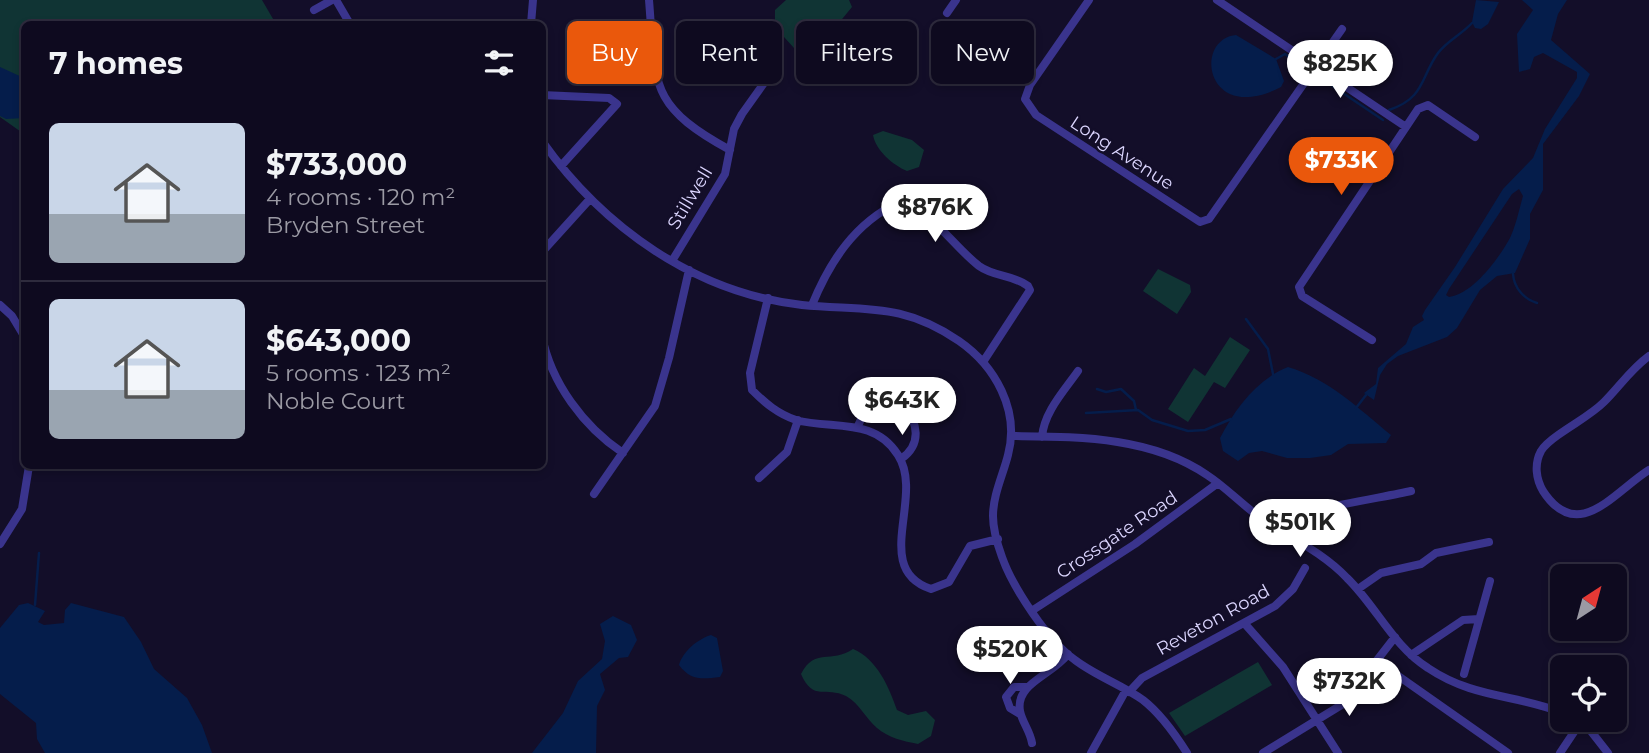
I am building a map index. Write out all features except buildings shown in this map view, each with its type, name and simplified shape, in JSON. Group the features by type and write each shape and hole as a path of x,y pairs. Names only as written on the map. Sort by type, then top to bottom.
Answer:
{"street":[{"path":"314,10 334,0 348,21"},
{"path":"531,21 533,0"},
{"path":"649,0 649,38 660,92 685,122 730,149"},
{"path":"947,13 956,0"},
{"name":"Long Avenue","path":"1089,0 1030,85 1025,99 1036,115 1200,222 1209,219 1316,66"},
{"path":"1220,1 1406,127"},
{"path":"1316,66 1342,29"},
{"name":"Stillwell","path":"672,261 725,174 742,114 763,84"},
{"path":"546,95 609,98 617,104 561,166"},
{"path":"1371,340 1302,296 1299,289 1418,109 1428,105 1475,138"},
{"path":"546,146 590,199 624,230 689,270 723,285 768,298 812,305 861,306 903,314 942,331 983,362 999,384 1007,404 1012,436 997,488 993,517 1002,558 1056,644 1128,691 1159,715 1186,753"},
{"path":"546,248 590,199"},
{"path":"812,305 832,263 866,221 899,202 914,206 979,266 994,276 1028,286 1030,290 983,362"},
{"path":"594,494 643,426 661,389 689,270"},
{"path":"768,298 750,373 752,390 777,412 798,420 858,426 883,439 901,459 906,503 900,560 914,580 931,589 949,582 970,546 998,538"},
{"path":"0,305 12,316 21,331"},
{"path":"546,347 554,370 581,417 594,432 623,453"},
{"path":"1649,355 1631,370 1604,403 1550,440 1541,451 1537,482 1546,495 1569,514 1582,515 1597,510 1649,470"},
{"path":"1042,437 1043,425 1051,410 1078,371"},
{"path":"858,426 863,412 876,402 889,401 903,407 912,419 917,439 915,447 901,459"},
{"path":"759,478 787,452 798,420"},
{"path":"1012,436 1138,446 1182,461 1218,483 1275,527 1316,551 1358,589 1410,655 1442,677 1467,688 1550,710"},
{"path":"0,544 23,509 29,469"},
{"name":"Crossgate Road","path":"1033,610 1135,544 1218,483"},
{"path":"1275,527 1283,519 1412,491"},
{"path":"1358,589 1381,573 1421,564 1436,553 1489,542"},
{"name":"Reveton Road","path":"1128,691 1142,678 1275,606 1293,589 1306,568"},
{"path":"1464,674 1489,581"},
{"path":"1410,655 1462,620 1479,619"},
{"path":"1245,624 1283,667 1338,753"},
{"path":"1262,753 1343,704 1395,637"},
{"path":"1020,715 1010,708 1006,697 1014,687 1026,687 1059,667 1068,654"},
{"path":"1377,662 1508,753"},
{"path":"1026,687 1019,705 1020,715 1032,743"},
{"path":"1091,753 1128,691"},
{"path":"1560,753 1571,732"},
{"path":"1588,732 1608,753"}],"green space":[{"path":"0,0 262,0 274,21 21,21 21,132 0,117"},
{"path":"786,0 849,0 852,7 840,21 796,21 796,50 782,35 782,21 775,21 775,10"},
{"path":"883,131 912,140 924,150 919,167 907,171 886,157 873,135"},
{"path":"1158,269 1190,285 1191,292 1177,314 1143,291"},
{"path":"1230,337 1250,350 1225,388 1214,382 1188,422 1168,409 1194,368 1205,376"},
{"path":"853,649 875,667 886,683 897,710 908,715 926,711 935,720 931,736 918,744 891,737 877,728 846,696 810,688 801,674 806,666 818,658"},
{"path":"1258,662 1272,685 1185,736 1169,713"}],"water":[{"path":"1476,0 1499,2 1488,24 1481,29 1475,28 1472,22"},
{"path":"1522,0 1567,0 1558,14 1551,40 1590,74 1579,96 1543,144 1543,190 1530,214 1530,239 1515,273 1497,276 1480,290 1457,328 1447,337 1398,356 1387,364 1380,375 1374,400 1364,393 1376,384 1378,368 1406,344 1413,327 1424,320 1422,316 1425,310 1503,189 1533,158 1545,129 1577,78 1577,72 1543,53 1534,57 1530,69 1519,72 1517,34 1533,10","holes":["1519,189 1523,196 1510,238 1492,265 1467,289 1449,297 1446,295 1512,194"]},
{"path":"1236,35 1276,59 1284,81 1281,87 1255,96 1236,96 1222,89 1214,77 1211,63 1214,50 1222,40"},
{"path":"0,67 21,77 21,118 6,119 0,116"},
{"path":"1288,367 1317,379 1355,405 1391,435 1386,443 1348,444 1331,455 1310,458 1287,458 1262,451 1249,453 1238,461 1223,451 1220,438 1240,406 1266,379"},
{"path":"28,603 45,611 38,622 44,625 64,623 65,610 71,603 124,617 141,642 154,669 187,698 202,725 212,753 45,753 37,739 36,723 0,694 0,628 19,605"},
{"path":"613,616 631,625 637,640 628,657 619,658 600,674 605,690 597,706 596,753 532,753 563,713 578,681 602,659 605,641 600,624"},
{"path":"711,635 717,638 723,671 720,677 702,678 688,674 679,665 681,660 692,646"}],"waterway":[{"path":"1389,110 1409,100 1416,93 1438,53 1472,23"},
{"path":"1276,59 1285,54 1304,68"},
{"path":"1319,77 1383,120"},
{"path":"1513,274 1520,292 1537,303"},
{"path":"1246,319 1268,349 1273,374"},
{"path":"1097,389 1106,392 1121,389 1134,401 1136,410"},
{"path":"1356,408 1366,395"},
{"path":"1086,413 1138,410 1152,420 1188,431 1205,430 1231,419"},
{"path":"35,605 39,553"}]}
